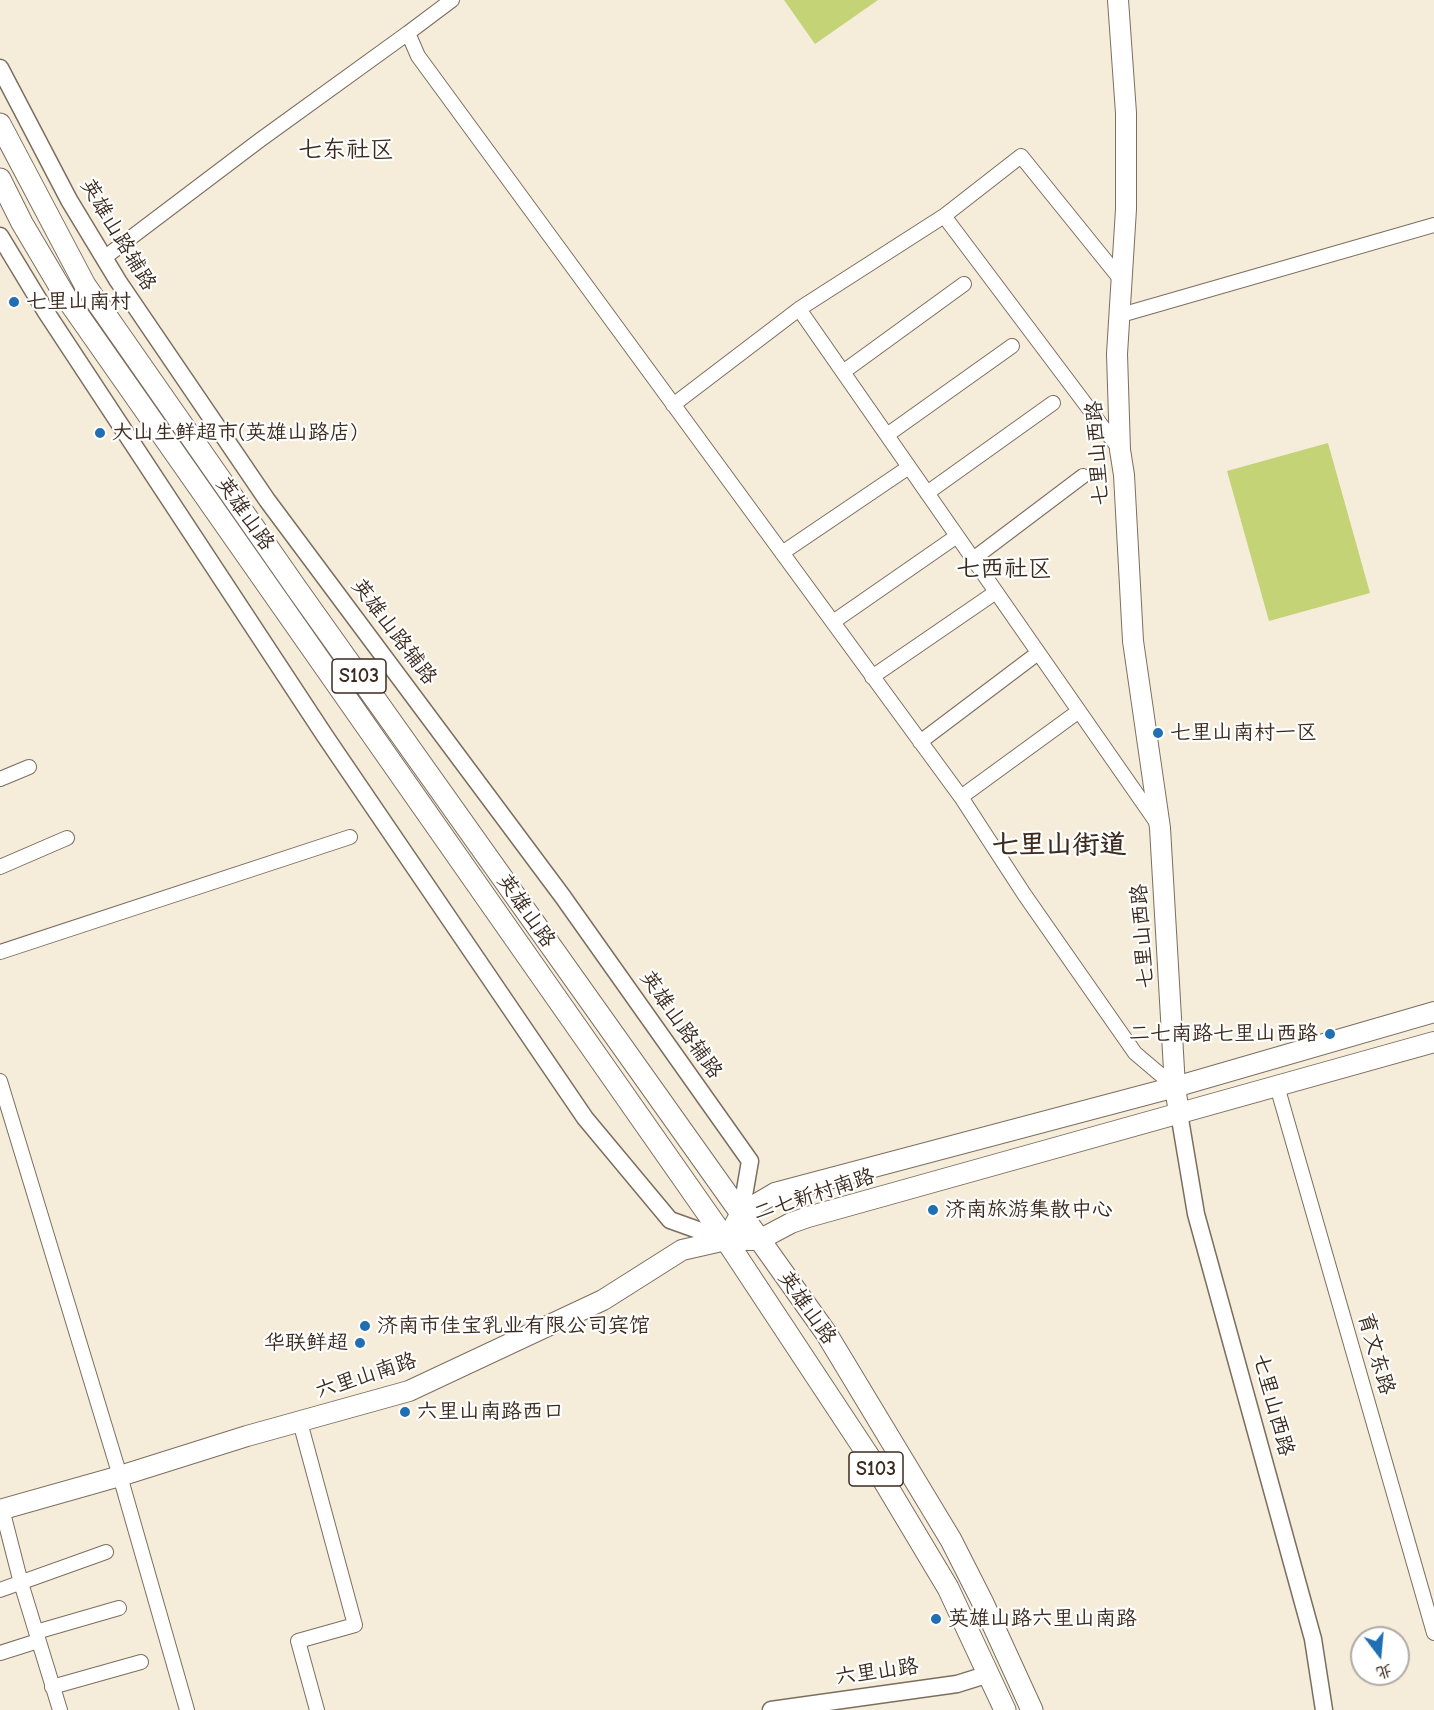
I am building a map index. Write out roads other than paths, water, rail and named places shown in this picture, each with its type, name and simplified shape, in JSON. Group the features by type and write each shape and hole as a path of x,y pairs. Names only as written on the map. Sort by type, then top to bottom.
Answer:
{"main road":[{"name":"七里山西路","path":"1118,0 1126,113 1126,209 1117,354 1120,450 1124,475 1133,641 1160,828 1175,1088 1179,1113"},
{"name":"英雄山路","path":"0,124 86,285 297,589 826,1334 951,1540 1032,1710"},
{"name":"英雄山路","path":"0,179 22,222 68,299 726,1240 872,1461 948,1588 1005,1710"},
{"name":"二七新村南路","path":"1434,1012 1175,1088 782,1191 741,1213 726,1240 759,1240 808,1217 1434,1042"},
{"name":"六里山南路","path":"1,1510 247,1436 409,1391 603,1300 682,1250 726,1240"}],"street":[{"path":"104,258 260,140 452,0"},
{"path":"408,33 418,56 961,797 1024,894 1135,1053 1175,1088"},
{"name":"英雄山路辅路","path":"0,68 69,200 104,258 267,500 563,897 750,1161 741,1213"},
{"path":"673,405 799,309 944,216 1021,156 1122,281"},
{"path":"944,216 1120,450"},
{"path":"1121,315 1434,225"},
{"path":"0,236 46,312 325,736 585,1118 670,1220 726,1240"},
{"path":"843,372 964,284"},
{"path":"799,309 1160,828"},
{"path":"887,435 1012,346"},
{"path":"927,494 1053,403"},
{"path":"782,553 909,467"},
{"path":"973,559 1083,476"},
{"path":"832,622 957,536"},
{"path":"872,677 996,592"},
{"path":"920,742 1038,653"},
{"path":"961,797 1079,711"},
{"path":"0,779 29,767"},
{"path":"0,952 350,837"},
{"path":"0,867 67,838"},
{"name":"育文东路","path":"1277,1086 1434,1633"},
{"path":"1,1088 120,1476 187,1710"},
{"name":"七里山西路","path":"1179,1113 1196,1214 1313,1639 1324,1710"},
{"path":"300,1422 355,1625 298,1641 317,1710"},
{"path":"1,1510 59,1708 44,1710"},
{"path":"0,1590 106,1552"},
{"path":"0,1653 37,1637 119,1608"},
{"path":"52,1687 141,1662"},
{"name":"六里山路","path":"771,1710 957,1684 989,1674"}],"place":[{"name":"七里山南村","path":"14,302"},
{"name":"大山生鲜超市(英雄山路店)","path":"100,433"},
{"name":"七里山南村一区","path":"1158,733"},
{"name":"二七南路七里山西路","path":"1330,1034"},
{"name":"济南旅游集散中心","path":"933,1210"},
{"name":"济南市佳宝乳业有限公司宾馆","path":"365,1326"},
{"name":"华联鲜超","path":"360,1343"},
{"name":"六里山南路西口","path":"405,1412"},
{"name":"英雄山路六里山南路","path":"936,1619"}],"district":[{"name":"七东社区","path":"346,150"},
{"name":"七西社区","path":"1004,569"},
{"name":"七里山街道","path":"1059,845"}]}
